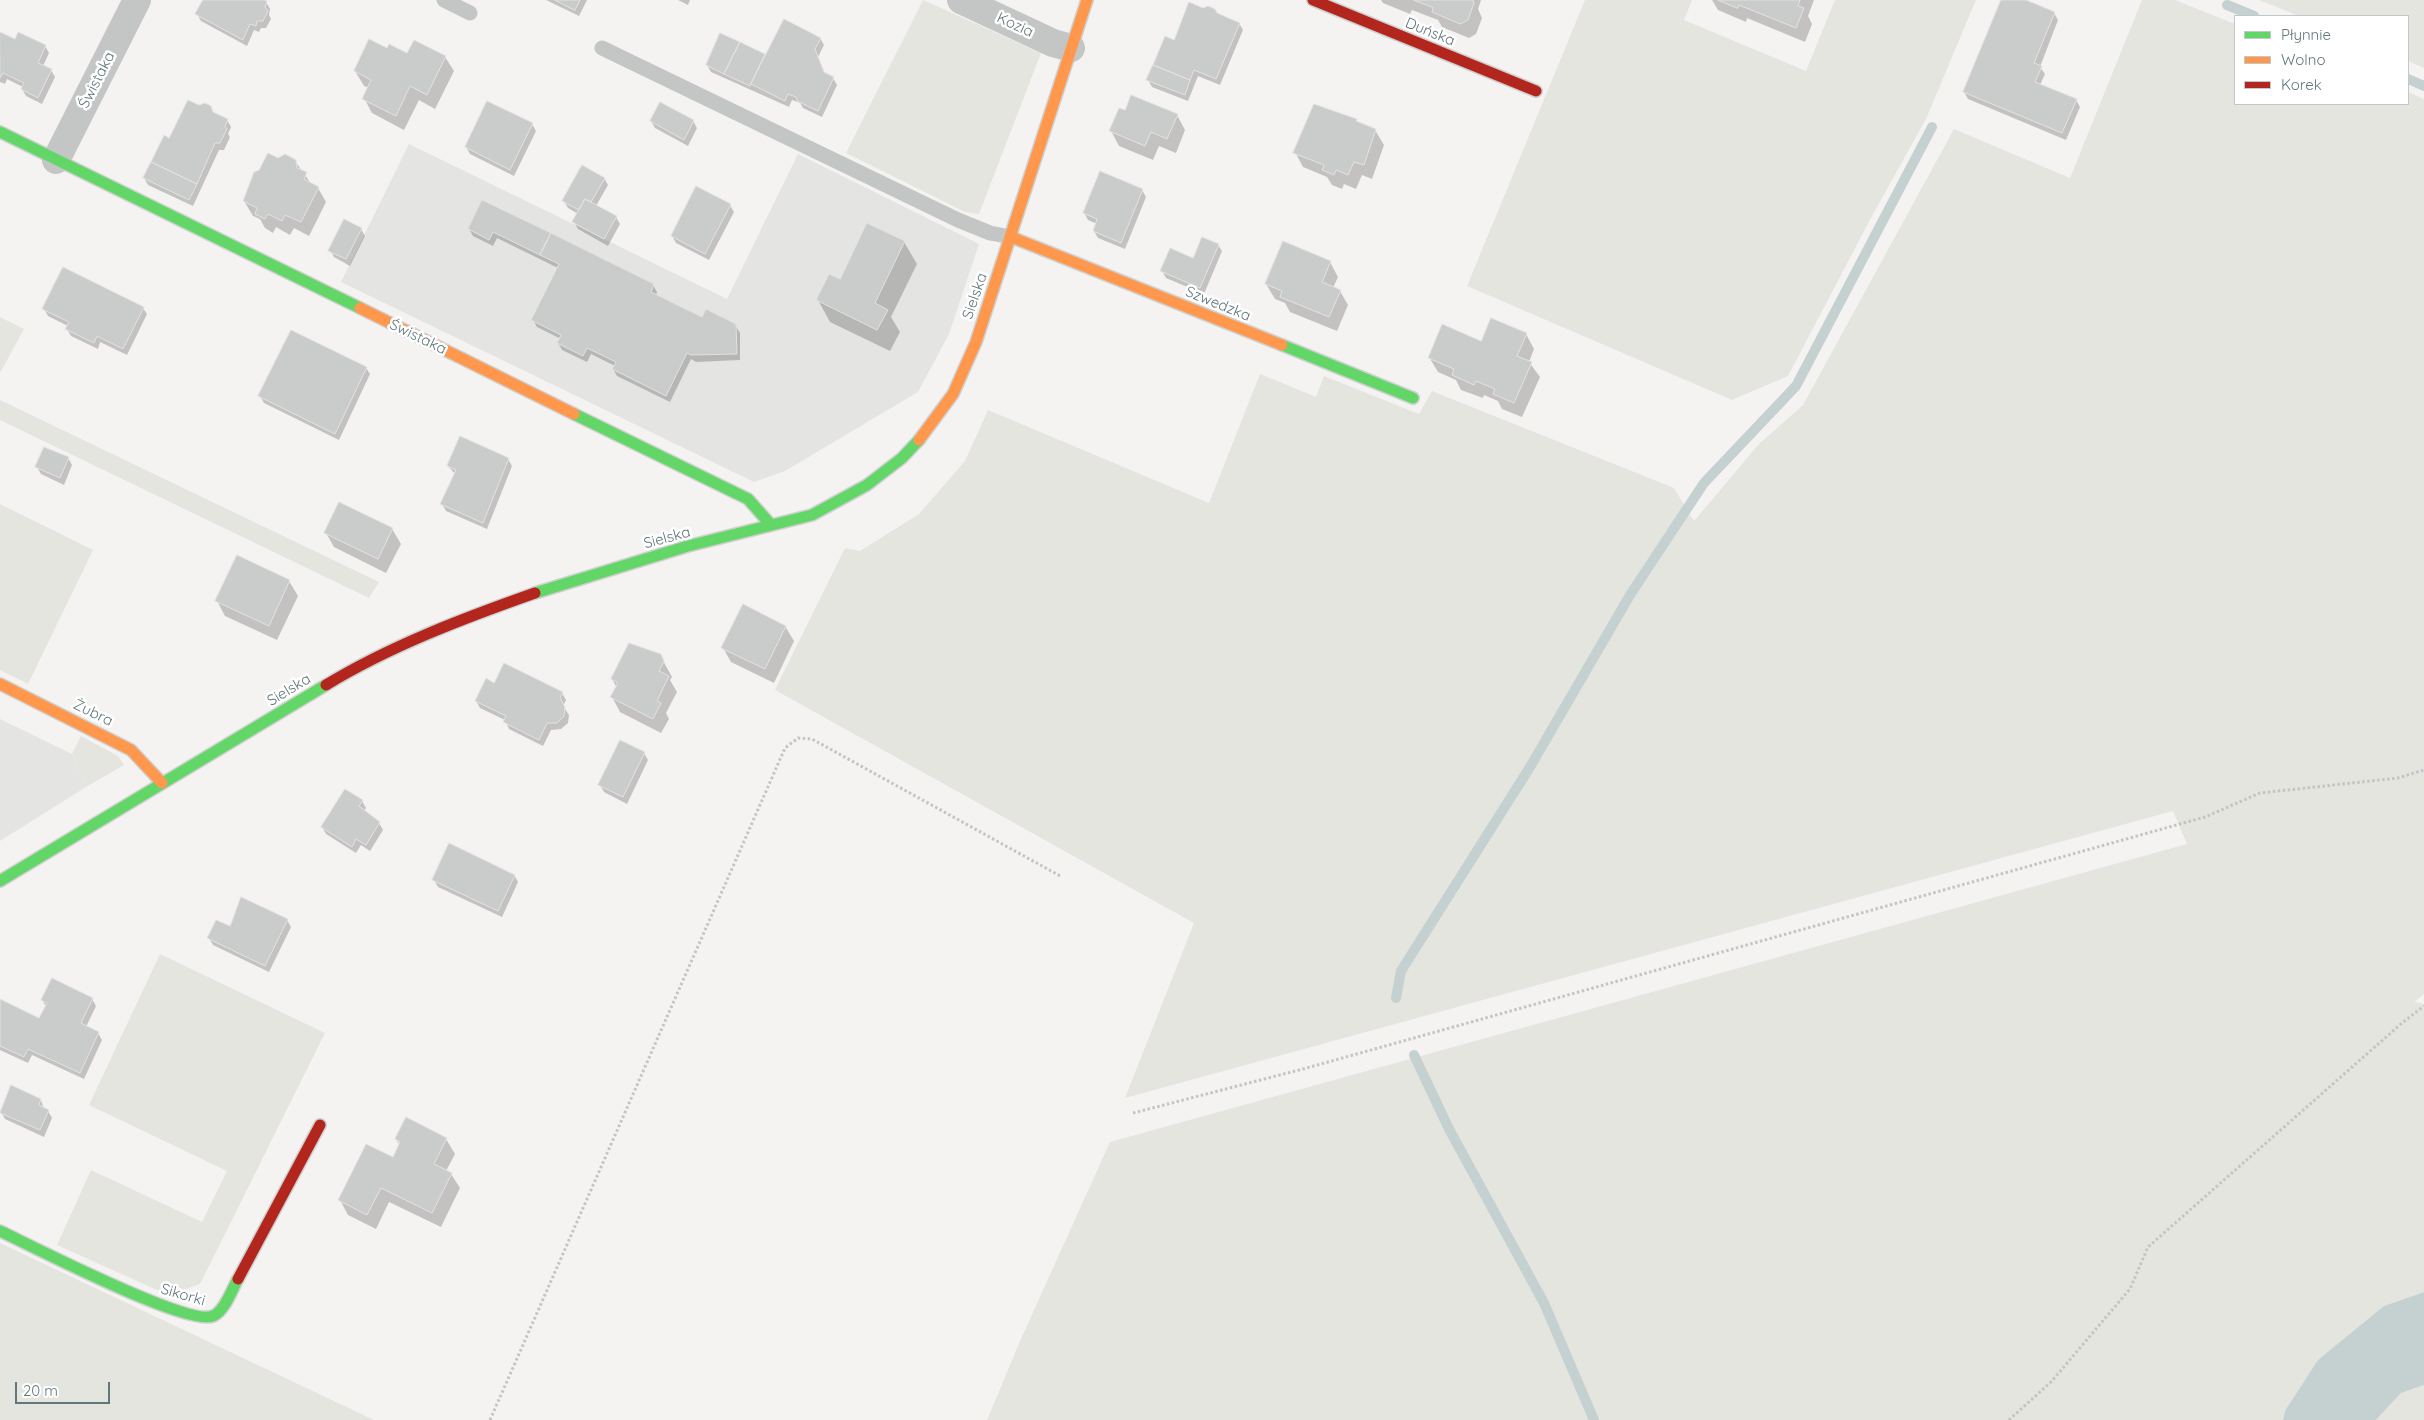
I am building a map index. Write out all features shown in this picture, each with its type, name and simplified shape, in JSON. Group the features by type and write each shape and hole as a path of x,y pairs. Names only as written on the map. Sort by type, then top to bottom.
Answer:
{"street":[{"name":"Świstaka","path":"56,160 137,0"},
{"name":"Kozia","path":"961,0 1053,43 1071,48"},
{"name":"Sielska","path":"0,881 331,682 433,632 491,609 632,563 812,515 845,500 870,483 919,440 943,411 954,393 972,352 1011,237 1087,0"},
{"name":"Duńska","path":"1313,0 1536,91"},
{"name":"Świstaka","path":"0,132 748,499 771,525"},
{"name":"Szwedzka","path":"1011,237 1413,398"},
{"name":"Żubra","path":"0,684 131,750 162,783"},
{"name":"Sikorki","path":"0,1231 151,1302 204,1319 215,1316 222,1308 320,1125"}],"lane":[{"path":"444,0 470,13"},
{"path":"602,48 958,220 990,233 1011,237"}],"path":[{"path":"490,1420 785,748 798,738 812,739 1062,877"},
{"path":"1133,1113 1312,1066 2205,816 2260,794 2398,778 2424,770"},
{"path":"2009,1420 2051,1382 2130,1289 2148,1247 2402,1023 2424,1006"}],"shaded area":[{"path":"923,0 1041,53 979,214 965,212 846,153"},
{"path":"1585,0 1692,0 1684,20 1806,71 1835,0 1976,0 1926,119 1872,216 1788,376 1732,400 1467,286"},
{"path":"2142,0 2175,0 2234,24 2234,105 2409,105 2409,92 2424,99 2424,994 2414,1002 2424,1004 2424,1292 2384,1306 2285,1411 2283,1420 987,1420 1020,1341 1110,1142 2187,844 2173,811 1125,1098 1194,923 775,690 845,548 860,551 919,514 965,461 988,410 1209,503 1260,374 1316,397 1324,376 1419,414 1432,391 1674,488 1694,521 1759,444 1803,405 1954,129 2070,178"},
{"path":"2259,0 2424,0 2424,68 2409,61 2409,15 2296,15"},
{"path":"409,144 727,299 798,154 979,244 949,334 918,392 785,471 754,482 341,282"},
{"path":"0,317 24,329 0,373"},
{"path":"0,400 379,582 369,598 0,420"},
{"path":"0,504 93,550 28,684 0,670"},
{"path":"0,719 72,754 86,787 0,841"},
{"path":"81,736 118,756 124,765 86,787 72,754"},
{"path":"160,954 325,1033 200,1284 168,1295 57,1245 91,1170 202,1222 227,1171 89,1105"},
{"path":"0,1243 374,1420 0,1420"},
{"path":"2424,1292 2424,1385 2401,1393 2376,1420 2283,1420 2285,1411 2318,1360 2384,1306"},
{"path":"2424,1385 2424,1420 2376,1420 2401,1393"}],"building":[{"path":"203,0 264,0 267,1 265,7 268,11 263,21 257,21 256,26 250,24 243,40 195,14"},
{"path":"555,0 580,0 575,10"},
{"path":"1414,0 1473,0 1474,3 1468,20 1460,24 1432,12 1433,8"},
{"path":"1718,0 1800,0 1798,6 1804,8 1796,28 1739,5 1738,8"},
{"path":"2001,0 2026,0 2055,12 2034,63 2042,66 2035,82 2077,99 2062,133 1963,92"},
{"path":"1189,2 1203,8 1208,6 1215,9 1217,13 1240,23 1216,79 1194,70 1190,80 1153,65 1165,36 1174,40"},
{"path":"784,19 821,38 815,49 824,72 834,77 818,111 797,101 796,97 788,94 785,101 751,84"},
{"path":"0,32 15,39 18,32 46,45 38,63 52,69 38,98 21,89 24,83 3,73 0,78"},
{"path":"720,33 740,42 724,74 706,65"},
{"path":"369,39 387,48 389,44 407,53 414,40 446,56 427,95 410,86 396,116 362,99 371,80 354,71"},
{"path":"740,42 765,54 750,86 724,74"},
{"path":"1153,65 1190,80 1185,95 1146,80"},
{"path":"1131,95 1178,114 1167,139 1151,132 1145,146 1109,131 1119,108 1125,110"},
{"path":"188,100 199,105 205,103 211,106 213,112 228,119 225,126 227,129 220,143 215,143 197,184 151,162 164,135 169,138"},
{"path":"487,101 533,123 510,170 465,147"},
{"path":"660,102 694,120 684,140 650,121"},
{"path":"1314,104 1357,119 1356,121 1376,129 1364,165 1354,162 1348,175 1336,170 1334,175 1322,170 1324,165 1293,153"},
{"path":"268,153 278,158 285,154 296,160 297,168 307,172 304,179 319,187 301,222 285,215 282,221 268,214 265,219 255,214 257,208 243,201 254,172 259,170"},
{"path":"151,162 197,184 189,200 143,178"},
{"path":"582,165 605,178 591,202 585,199 579,210 562,201"},
{"path":"1100,171 1143,189 1121,243 1093,231 1097,219 1083,213"},
{"path":"696,186 731,204 705,254 671,236"},
{"path":"585,199 617,216 604,239 572,222"},
{"path":"482,200 551,233 540,255 493,232 489,240 468,229"},
{"path":"344,219 362,228 346,259 328,251"},
{"path":"867,223 905,241 875,303 888,310 877,330 816,300 829,274 840,279"},
{"path":"551,233 654,284 651,292 702,317 706,309 736,324 737,354 691,355 687,353 666,396 612,369 616,362 587,348 583,356 557,343 561,335 531,320 559,264 540,255"},
{"path":"1202,237 1219,244 1200,288 1160,271 1170,248 1193,258"},
{"path":"1283,241 1331,261 1322,282 1341,290 1329,317 1280,297 1282,291 1265,284"},
{"path":"63,267 144,307 123,349 97,336 94,343 65,329 69,322 42,309"},
{"path":"1491,318 1527,333 1517,356 1532,362 1514,403 1493,394 1495,389 1476,381 1474,385 1452,375 1454,369 1428,358 1442,324 1481,341"},
{"path":"291,330 367,367 335,434 258,396"},
{"path":"460,436 509,458 483,523 440,504 456,470 447,466"},
{"path":"44,447 69,457 60,478 35,467"},
{"path":"339,502 393,528 378,559 324,533"},
{"path":"237,555 290,580 269,626 215,601"},
{"path":"743,604 786,626 765,669 721,648"},
{"path":"629,643 661,654 664,661 659,671 669,676 657,701 661,703 653,719 610,697 618,683 611,679"},
{"path":"504,663 563,692 560,698 565,707 564,716 557,723 547,723 539,740 503,722 506,716 475,701 486,678 494,683"},
{"path":"620,740 645,752 623,797 598,785"},
{"path":"345,789 363,800 359,806 380,822 366,845 356,839 352,847 321,827"},
{"path":"449,843 515,875 498,911 432,880"},
{"path":"241,897 288,919 265,966 207,938 216,920 230,926"},
{"path":"52,978 93,998 81,1023 99,1032 80,1073 28,1049 24,1057 0,1046 0,999 39,1018 47,1003 41,1000"},
{"path":"11,1085 41,1099 39,1105 49,1110 40,1130 0,1113"},
{"path":"406,1117 447,1138 434,1164 452,1173 432,1213 381,1188 367,1215 338,1200 366,1144 393,1157 400,1142 395,1139"}],"waterway":[{"path":"2227,5 2252,15"},
{"path":"2409,79 2424,86"},
{"path":"1396,998 1401,971 1530,767 1630,595 1704,483 1796,386 1932,127"},
{"path":"1414,1055 1449,1129 1544,1303 1594,1420"}],"traffic: fast":[{"path":"0,132 360,308"},
{"path":"1282,345 1413,398"},
{"path":"574,414 748,499 771,525"},
{"path":"535,593 688,546 812,515 867,485 902,458 919,440"},
{"path":"0,881 326,685"},
{"path":"0,1231 143,1298 198,1316 213,1316 221,1310 238,1279"}],"traffic: slow":[{"path":"919,440 953,394 976,342 1087,0"},
{"path":"1011,237 1282,345"},
{"path":"360,308 574,414"},
{"path":"0,684 131,750 162,783"}],"traffic: jam":[{"path":"1313,0 1536,91"},
{"path":"326,685 402,645 481,612 535,593"},
{"path":"238,1279 320,1125"}]}
